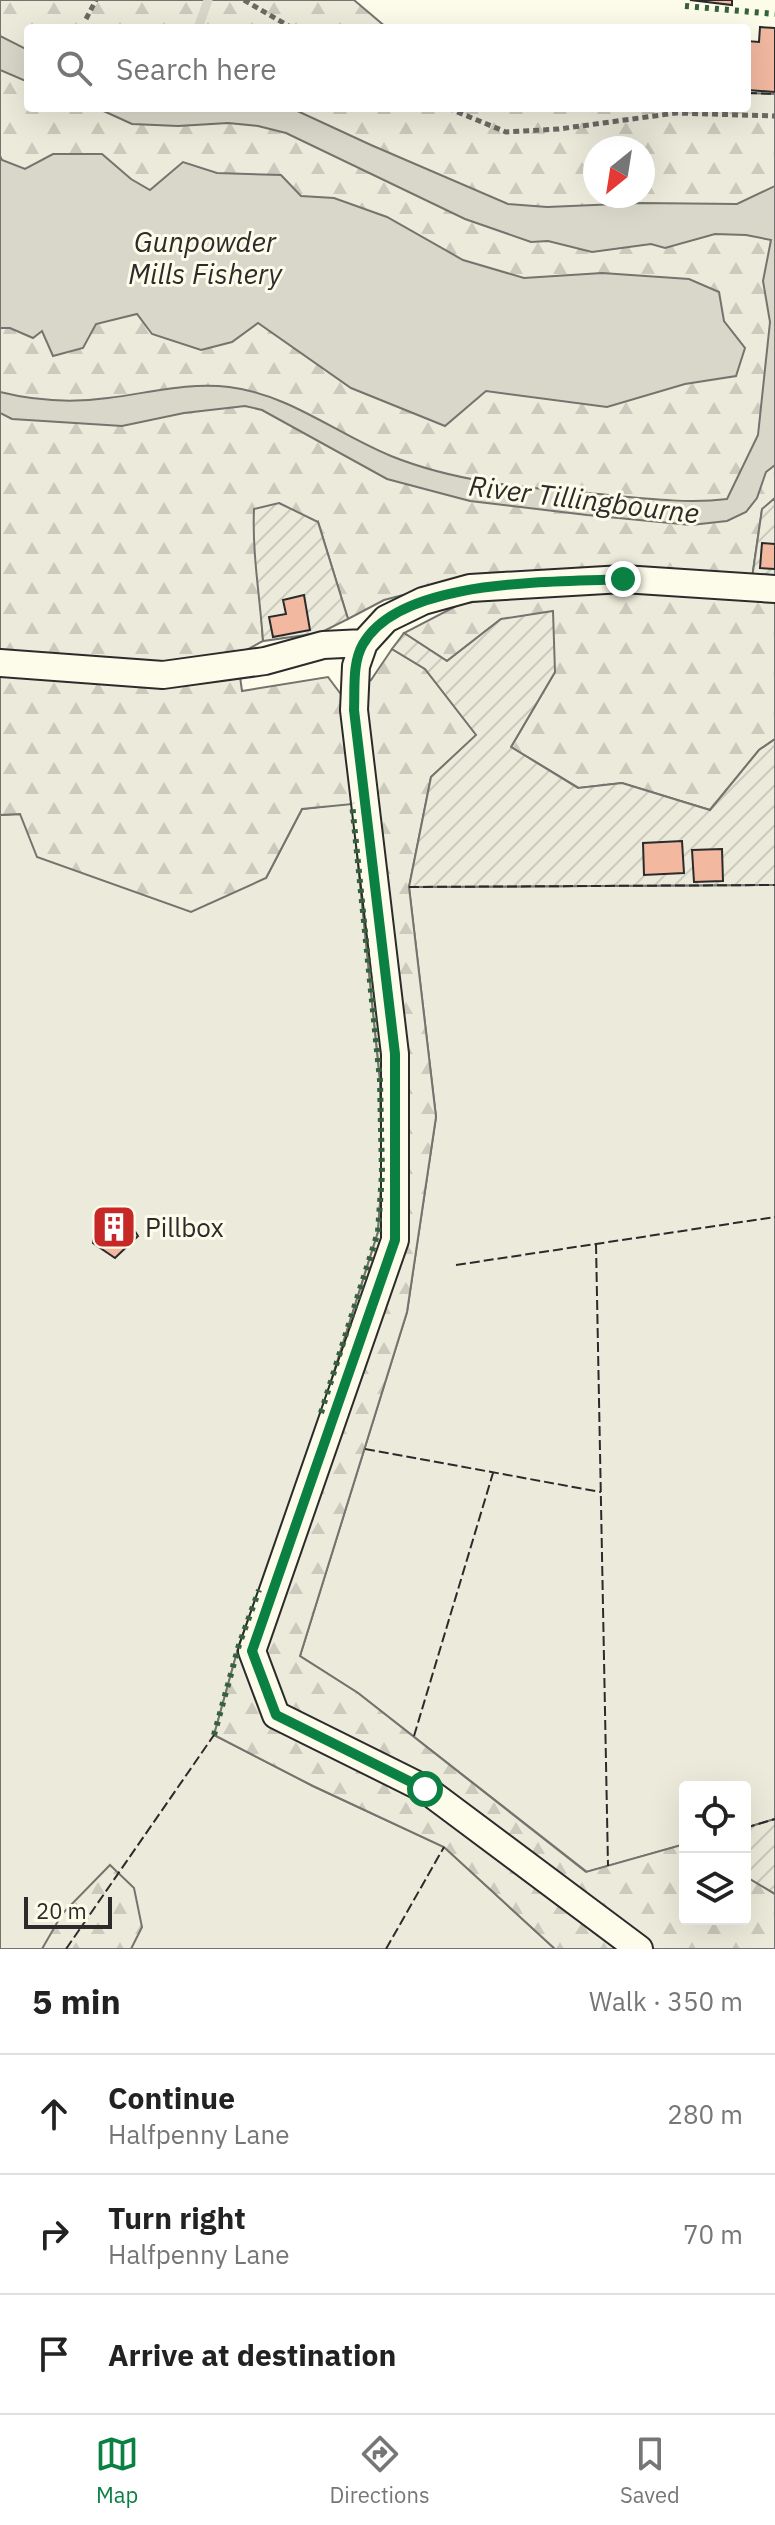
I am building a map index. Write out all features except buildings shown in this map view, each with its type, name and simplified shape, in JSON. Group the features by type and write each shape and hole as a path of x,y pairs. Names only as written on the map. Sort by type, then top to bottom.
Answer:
{"street":[{"path":"639,1949 425,1789 276,1715 252,1651 395,1240 395,1054 354,710 356,666 364,643 386,619 423,601 470,588 623,579 775,589"},
{"path":"0,663 163,675 265,661 323,645 364,643"}],"path":[{"path":"86,19 96,0"},
{"path":"244,0 285,24"},
{"path":"458,112 506,132 559,129 676,113 775,116"}],"green space":[{"path":"0,0 354,0 382,24 24,24 24,112 751,112 751,93 775,94 775,498 762,510 752,578 465,579 384,600 348,619 318,522 260,597 263,641 237,655 242,691 328,677 343,697 371,680 392,649 425,669 477,735 431,777 409,887 436,1117 407,1312 300,1656 358,1693 586,1872 679,1846 679,1925 751,1925 751,1880 775,1894 775,1949 555,1949 444,1847 313,1786 214,1735 239,1645 306,1461 378,1232 382,1174 380,1080 352,804 302,809 266,878 191,912 37,857 20,814 0,815"},
{"path":"775,498 775,578 752,578 762,509"},
{"path":"279,503 318,522 348,619 320,633 263,641 254,509"},
{"path":"624,589 735,596 775,602 775,739 759,750 710,810 622,783 579,788 511,747 555,672 501,619 447,661 404,633 460,604 527,594"},
{"path":"553,611 555,672 511,747 578,788 622,783 710,810 759,750 775,739 775,885 409,887 431,777 476,735 425,669 392,649 404,633 447,661 501,619"},
{"path":"352,803 380,1080 382,1174 378,1232 306,1461 239,1645 214,1735 313,1786 444,1847 555,1949 0,1949 0,815 20,814 266,878 302,809"},
{"path":"775,885 775,1819 751,1826 751,1781 679,1781 679,1846 587,1872 358,1693 300,1656 407,1312 436,1117 409,887"},
{"path":"775,1819 775,1894 751,1880 751,1826"},
{"path":"110,1865 134,1888 142,1927 131,1949 42,1949 62,1914"}],"water":[{"path":"0,36 24,48 24,80 0,70"},
{"path":"106,112 300,112 508,204 655,208 655,203 737,204 775,186 775,465 766,472 757,498 746,512 727,521 691,525 587,515 470,501 387,479 262,410 245,406 184,413 122,426 12,419 0,413 0,392 68,401 184,387 229,387 251,391 292,406 391,456 468,478 647,499 727,499 758,435 770,322 763,281 771,240 715,234 665,248 651,244 592,252 548,241 531,242 465,219 286,133 228,123 178,126 132,124"},
{"name":"Gunpowder Mills Fishery","path":"53,154 102,154 131,179 150,190 183,162 217,173 281,175 301,196 334,198 387,217 463,260 524,278 602,273 689,279 719,292 724,321 745,348 736,376 685,384 607,407 486,391 445,426 351,388 258,323 232,342 201,350 152,334 137,314 96,324 83,348 53,356 42,331 33,338 10,328 0,328 0,156 2,160 25,169"}],"waterway":[{"name":"River Tillingbourne","path":"199,24 208,0"}],"hedge":[{"path":"685,6 775,14"},
{"path":"321,1413 378,1232 382,1174 380,1080 352,803"},
{"path":"214,1735 239,1645 259,1590"}],"fence":[{"path":"751,93 775,94"},
{"path":"409,887 775,885"},
{"path":"456,1265 775,1217"},
{"path":"596,1244 608,1866"},
{"path":"365,1449 601,1492"},
{"path":"414,1736 493,1473"},
{"path":"66,1949 214,1735"},
{"path":"751,1826 775,1819"},
{"path":"386,1949 444,1847"}],"place":[{"name":"Pillbox","path":"114,1227"}],"route":[{"path":"425,1789 276,1715 252,1651 395,1240 395,1054 354,710 356,666 364,643 386,619 423,601 470,588 623,579"}]}
